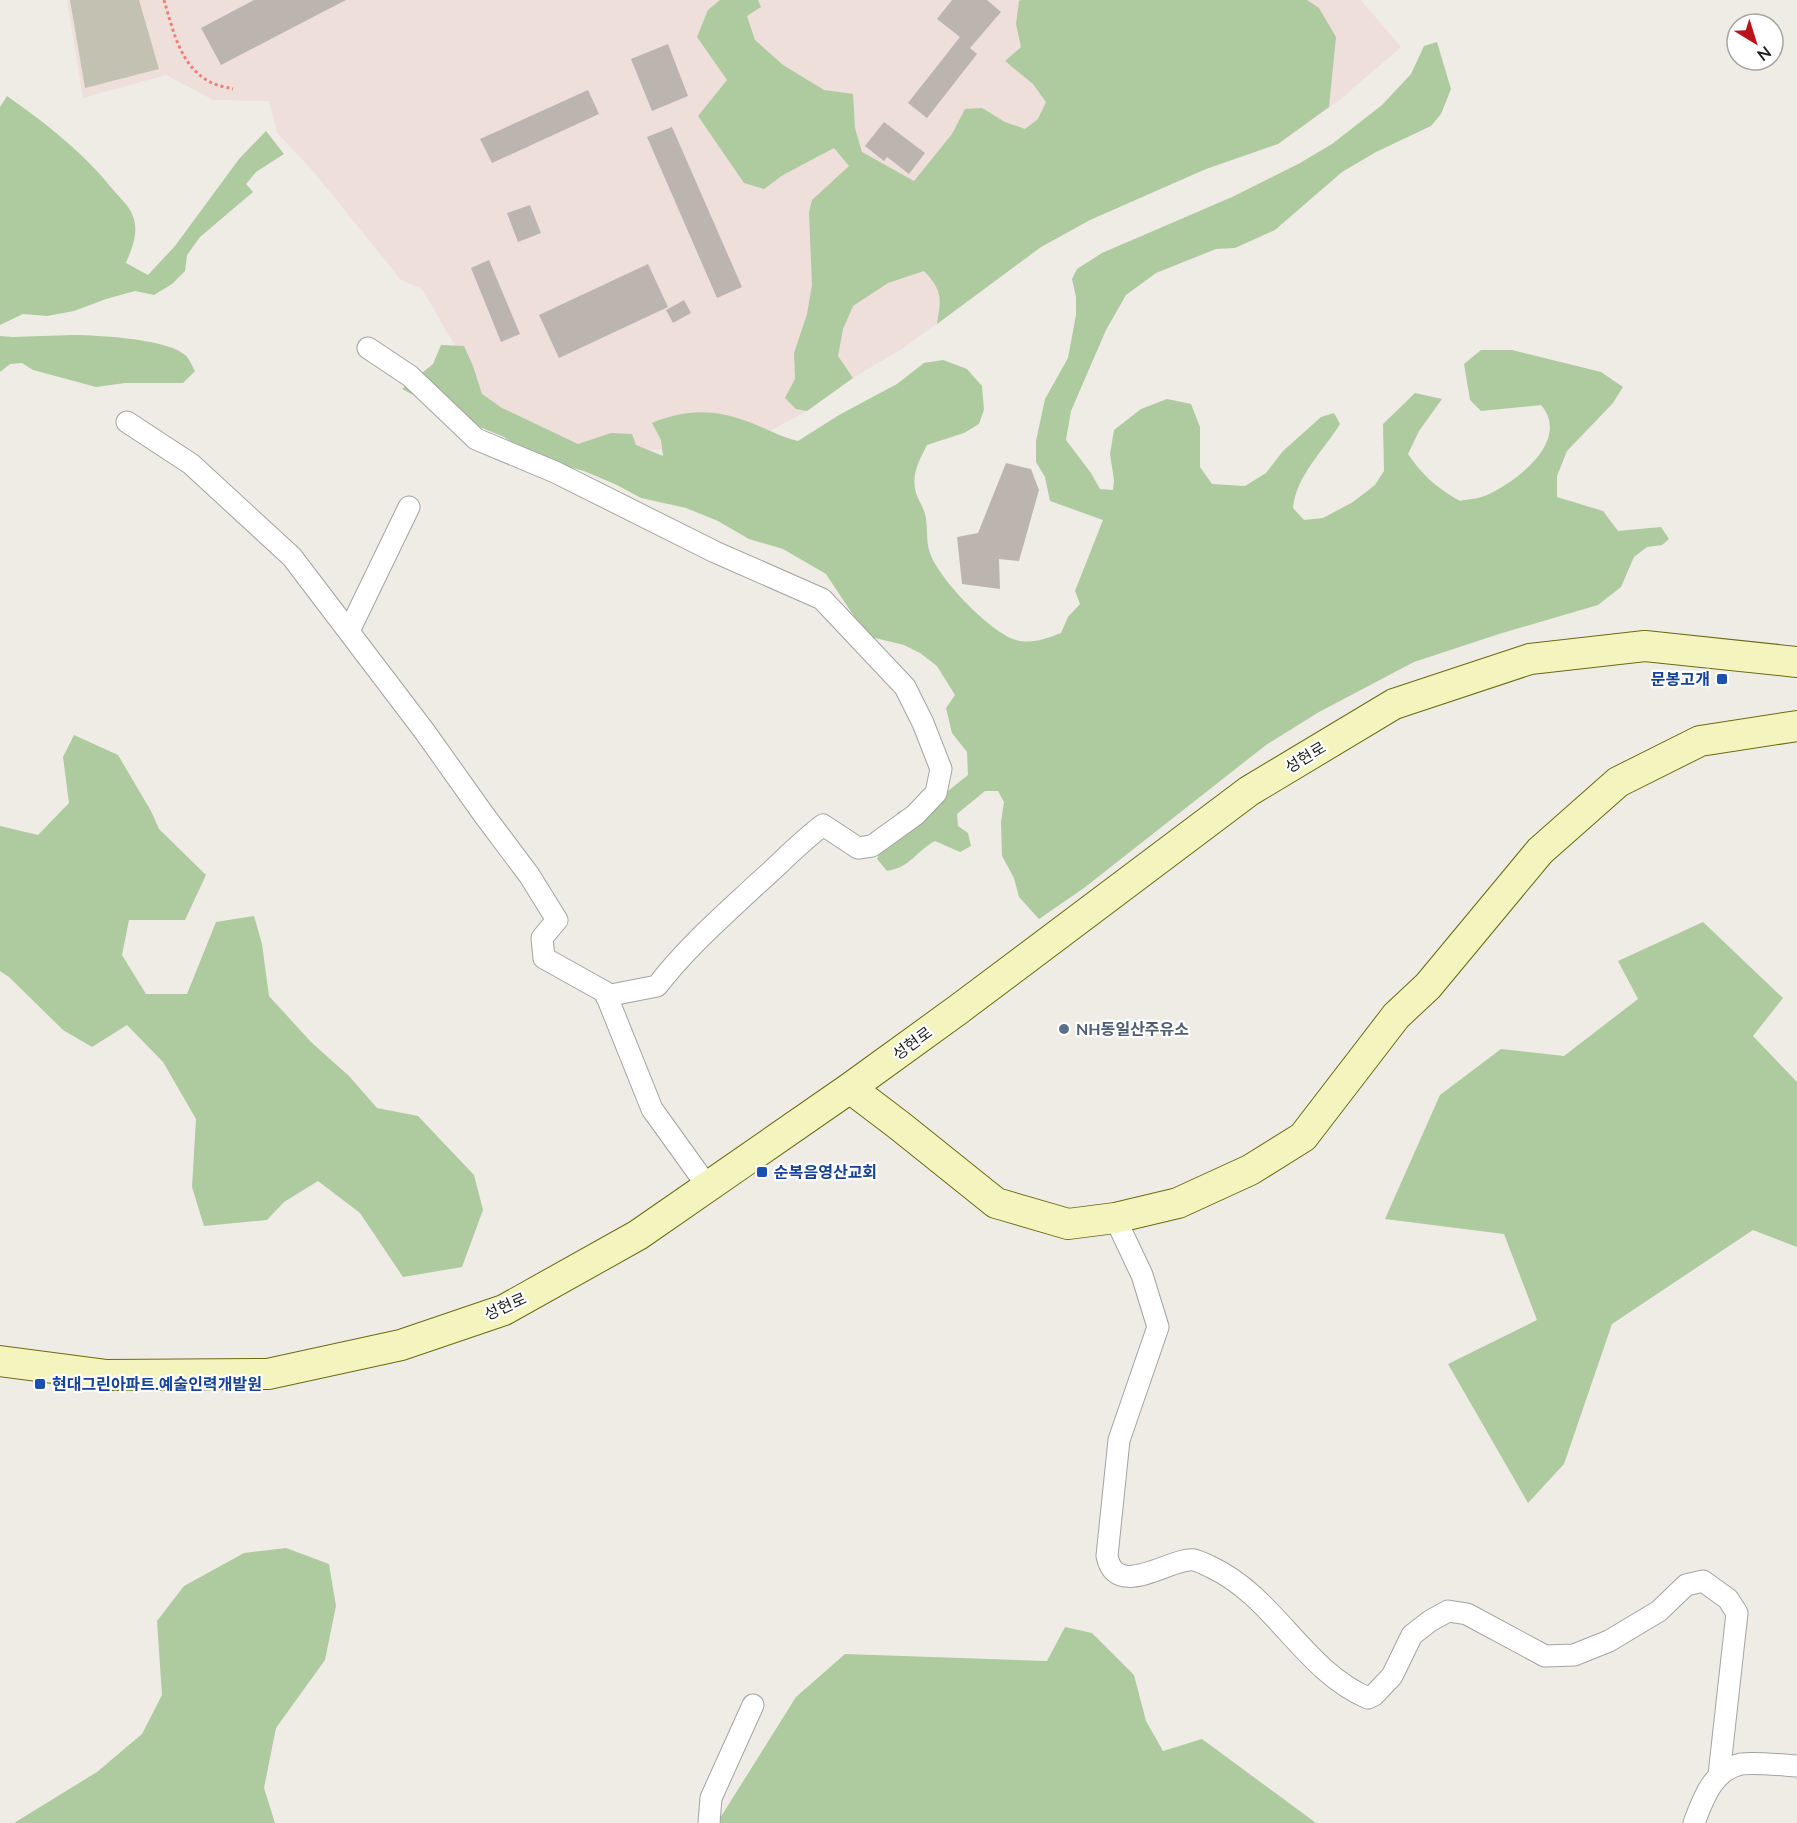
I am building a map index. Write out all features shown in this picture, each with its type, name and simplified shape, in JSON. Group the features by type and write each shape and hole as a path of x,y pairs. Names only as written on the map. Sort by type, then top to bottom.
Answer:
{"main road":[{"name":"성현로","path":"0,1361 107,1375 268,1374 400,1345 504,1310 638,1236 959,1009 1249,790 1394,704 1530,659 1645,646 1797,663"},
{"path":"850,1088 996,1203 1068,1224 1114,1218 1178,1203 1250,1170 1303,1137 1396,1016 1428,986 1540,851 1618,782 1700,741 1797,726"}],"street":[{"path":"368,348 410,376 477,439 555,472 715,552 822,599 905,687 923,723 941,770 936,793 915,816 872,846 858,848 822,825 721,916 676,961 657,986 606,996"},
{"path":"127,422 191,464 292,557 349,631 529,875 557,920 542,939 544,958 605,992 652,1108 708,1187"},
{"path":"349,631 409,507"},
{"path":"1114,1218 1142,1275 1158,1327 1119,1440 1107,1556 1109,1565 1116,1572 1132,1577 1193,1560 1212,1567 1248,1590 1326,1673 1368,1698 1374,1695 1392,1676 1413,1635 1430,1621 1448,1611 1467,1614 1545,1656 1574,1655 1609,1641 1659,1611 1686,1585 1703,1581 1728,1599 1737,1613 1719,1775 1701,1803 1694,1823"},
{"path":"709,1823 711,1798 753,1706"},
{"path":"1719,1775 1741,1764 1797,1766"}],"path":[{"path":"164,0 178,45 190,63 211,83 233,88"}],"shaded area":[{"path":"67,0 1361,0 1401,47 1341,99 1278,144 1206,169 1134,199 1041,247 902,349 853,378 807,411 748,443 571,456 461,394 458,351 422,289 401,280 313,171 277,133 269,101 213,100 166,75 83,98"},
{"path":"70,0 139,0 159,69 85,88"}],"green space":[{"path":"720,0 758,0 761,7 747,16 755,40 783,65 824,90 853,94 855,128 862,152 914,181 952,134 965,109 982,108 1005,122 1025,129 1038,119 1046,102 1033,84 1005,61 1021,47 1016,24 1021,0 1307,0 1319,8 1336,37 1329,107 1278,144 1206,169 1090,220 1041,247 937,324 938,290 924,271 888,283 853,306 843,329 838,356 853,378 807,411 796,409 785,398 795,379 794,353 807,314 812,285 809,212 812,200 849,166 834,148 783,175 764,189 744,183 698,116 727,80 697,37 708,10"},
{"path":"1437,42 1451,89 1441,114 1431,126 1376,152 1342,172 1275,230 1235,248 1216,249 1156,273 1126,295 1106,330 1071,411 1066,440 1100,489 1113,490 1114,480 1110,454 1114,430 1141,409 1167,399 1191,404 1200,427 1200,467 1212,484 1245,486 1266,473 1283,451 1321,417 1334,413 1340,424 1305,474 1295,496 1293,508 1304,520 1323,518 1353,502 1375,485 1384,471 1383,424 1415,393 1442,399 1419,431 1408,454 1425,475 1452,496 1460,501 1477,498 1499,489 1526,470 1537,458 1550,432 1549,418 1541,405 1481,411 1470,400 1464,364 1481,350 1512,350 1601,372 1623,387 1613,403 1567,451 1557,476 1557,497 1603,511 1618,531 1661,527 1669,539 1662,545 1647,547 1634,557 1621,587 1598,605 1414,662 1319,712 1266,745 1084,888 1039,919 1019,897 1014,878 1002,856 1001,822 1004,802 998,791 985,791 957,814 958,826 968,833 971,846 960,852 935,841 907,863 887,871 877,859 898,812 943,795 968,775 967,752 952,733 946,708 955,695 937,666 920,653 904,645 867,636 826,574 783,549 749,539 718,521 686,508 641,498 584,471 548,461 504,437 451,415 402,389 433,364 441,345 464,346 482,394 502,408 578,444 611,433 632,434 636,445 663,456 661,440 652,423 664,418 700,412 724,415 798,441 839,415 897,384 924,363 943,360 967,369 982,386 984,410 979,424 964,433 927,445 919,462 914,480 917,496 925,514 929,550 941,573 952,587 990,625 1002,633 1019,641 1031,641 1061,633 1068,617 1080,604 1075,591 1103,520 1050,501 1045,477 1036,462 1036,441 1045,399 1068,358 1076,315 1076,297 1072,279 1077,269 1102,253 1232,197 1300,163 1332,144 1382,105 1411,74 1424,46"},
{"path":"7,96 78,152 127,205 135,227 131,251 126,263 148,275 175,246 239,159 266,131 284,154 256,172 246,184 253,192 200,237 187,255 185,271 172,284 154,295 135,291 74,311 47,316 23,314 0,325 0,107"},
{"path":"73,335 132,339 164,345 185,355 195,371 183,383 125,383 96,387 33,370 22,363 10,364 0,372 0,336"},
{"path":"74,735 118,755 159,829 206,875 185,920 129,920 122,955 146,994 187,994 216,922 254,916 262,944 269,996 311,1042 349,1076 377,1108 418,1116 474,1175 483,1210 462,1267 403,1277 360,1213 318,1181 284,1202 267,1220 204,1226 192,1187 196,1119 163,1062 127,1025 92,1047 63,1030 0,971 0,826 38,835 69,803 63,757"},
{"path":"1703,922 1783,998 1753,1036 1797,1082 1797,1247 1753,1230 1612,1324 1564,1464 1528,1503 1448,1364 1537,1320 1504,1234 1385,1219 1440,1095 1501,1049 1564,1056 1638,999 1618,961"},
{"path":"286,1548 329,1564 336,1606 325,1660 276,1728 264,1788 275,1823 14,1823 97,1772 142,1734 162,1695 157,1621 184,1586 244,1553"},
{"path":"1065,1627 1092,1633 1134,1675 1146,1721 1163,1751 1202,1739 1316,1823 717,1823 796,1697 845,1654 1047,1661"}],"building":[{"path":"254,0 346,0 221,65 201,28"},
{"path":"952,0 987,0 1001,12 970,48 977,54 927,118 908,103 960,37 937,19"},
{"path":"668,44 688,96 652,111 631,59"},
{"path":"588,90 599,114 492,163 480,139"},
{"path":"884,122 925,153 909,174 887,157 884,161 865,146"},
{"path":"672,127 742,287 717,298 647,137"},
{"path":"530,205 541,233 518,242 507,213"},
{"path":"489,260 520,334 501,342 471,268"},
{"path":"648,264 668,307 559,358 539,315"},
{"path":"684,300 691,313 673,323 666,310"},
{"path":"1006,463 1031,469 1039,490 1019,561 999,559 1000,589 962,584 957,537 978,533"}],"place":[{"name":"문봉고개","path":"1722,679"},
{"name":"NH동일산주유소","path":"1064,1029"},
{"name":"순복음영산교회","path":"762,1172"},
{"name":"현대그린아파트.예술인력개발원","path":"40,1384"}]}
